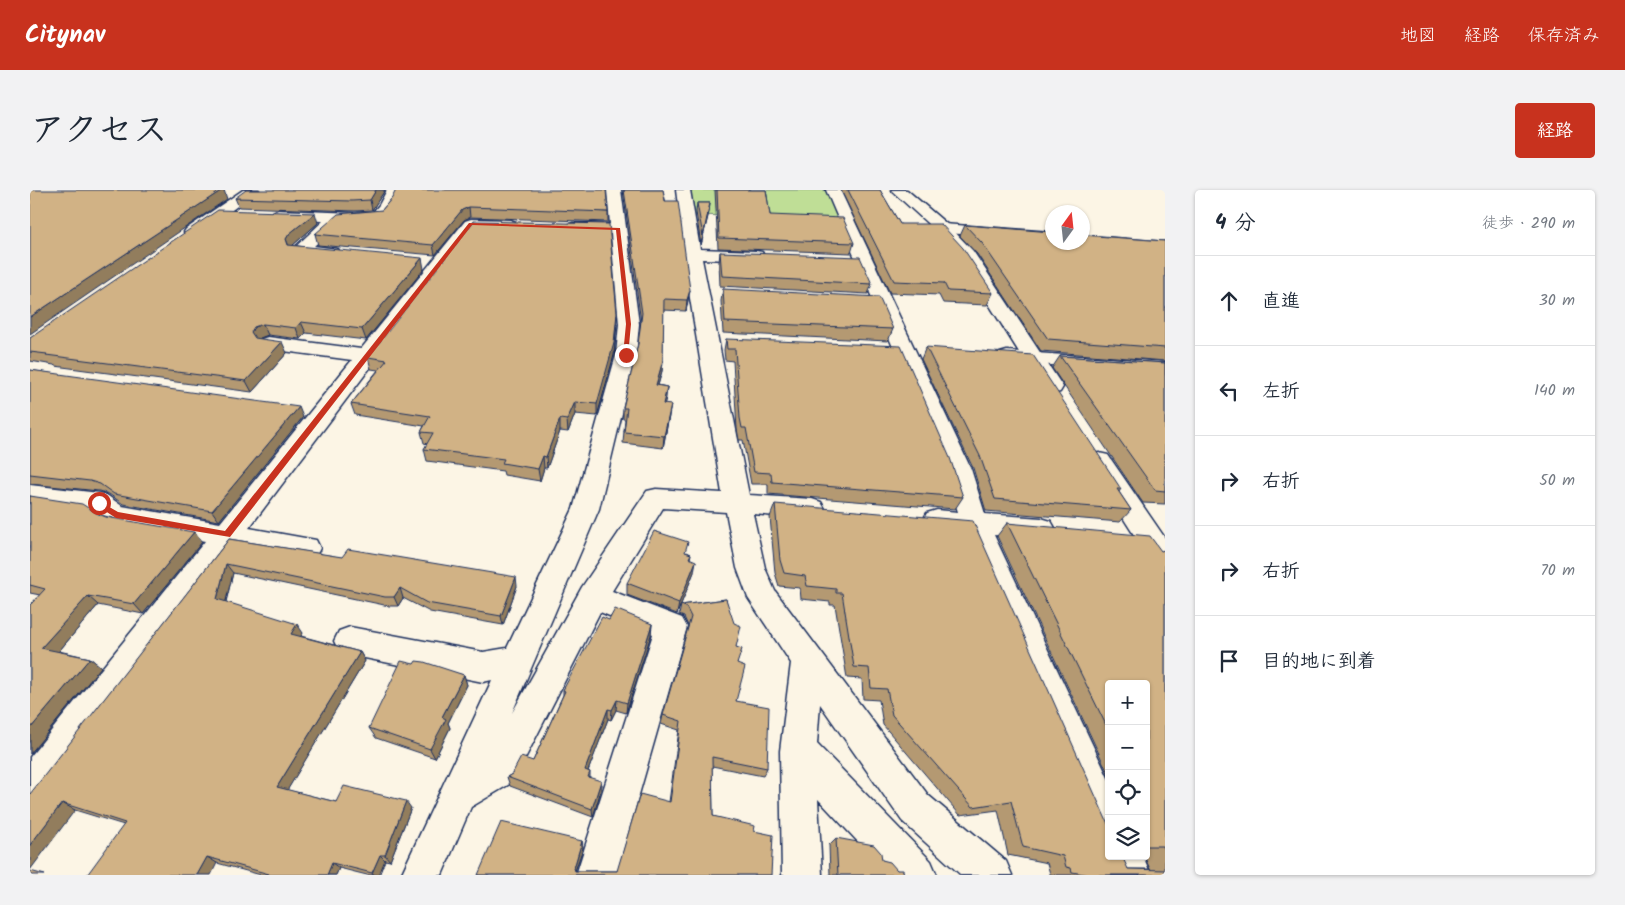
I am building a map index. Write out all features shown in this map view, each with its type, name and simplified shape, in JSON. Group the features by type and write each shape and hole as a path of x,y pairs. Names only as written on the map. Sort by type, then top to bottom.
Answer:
{"street":[{"path":"219,214 337,217 378,216 386,207 394,190"},
{"path":"421,875 586,509 626,355 628,324 614,190"},
{"path":"683,190 693,254 707,293 718,341 738,503 751,568 763,598 915,808 992,875"},
{"path":"833,190 855,260 874,301 906,350 958,469 975,523 1105,815"},
{"path":"898,190 943,229 967,255 1060,400"},
{"path":"222,192 250,192"},
{"path":"178,242 250,192"},
{"path":"337,217 300,250 346,254"},
{"path":"30,786 227,534 326,411 367,356 430,262 471,224 525,226"},
{"path":"561,228 618,229"},
{"path":"943,229 1045,236"},
{"path":"693,254 769,257"},
{"path":"268,344 367,356"},
{"path":"985,356 1165,368"},
{"path":"296,407 326,411"},
{"path":"1086,441 1160,545"},
{"path":"30,494 99,503 116,515 306,548"},
{"path":"459,792 500,769 593,596 656,498 836,511"},
{"path":"916,518 1062,530"},
{"path":"1121,535 1160,545"},
{"path":"593,596 671,627 596,875"},
{"path":"350,641 483,666 518,661"},
{"path":"802,875 798,751 808,661"},
{"path":"798,751 917,875"},
{"path":"1125,860 1131,875"}],"green space":[{"path":"690,190 826,190 838,219 695,215"}],"building":[{"path":"30,190 222,190 30,317"},
{"path":"246,190 376,190 370,200 235,198"},
{"path":"396,190 606,190 608,212 469,207 462,210 433,245 315,234 338,214 382,210"},
{"path":"624,190 663,190 665,201 678,201 690,290 687,300 664,299 663,360 656,385 667,387 663,404 671,405 664,436 624,432 627,408 623,408 638,344 642,313"},
{"path":"717,190 766,190 770,215 843,218 854,243 719,238"},
{"path":"848,190 880,190 900,224 941,224 963,248 993,293 948,291 944,283 894,281"},
{"path":"697,203 710,203 703,236"},
{"path":"218,210 315,213 289,234 286,239 288,245 422,258 362,329 301,322 296,328 263,324 254,327 251,332 255,338 282,342 246,381 30,352 30,338"},
{"path":"474,221 609,224 617,313 614,343 597,404 575,402 567,420 560,419 546,457 543,456 538,469 502,463 504,459 424,449 433,433 421,432 430,416 351,404 387,360 368,357"},
{"path":"965,225 1045,231 1045,250 1090,250 1090,236 1165,241 1165,348 1048,339 982,243"},
{"path":"720,252 860,257 872,284 722,276"},
{"path":"723,289 879,297 893,329 725,322"},
{"path":"726,339 901,346 950,458 963,497 772,482 771,473 754,472 746,428 742,428 740,418 735,349 727,349"},
{"path":"926,347 1033,355 1121,489 1117,489 1131,510 995,499 980,456"},
{"path":"1060,356 1165,363 1165,491 1155,490"},
{"path":"30,370 299,407 212,511 114,494 100,484 90,481 30,474"},
{"path":"30,496 82,504 106,517 194,532 134,604 88,596 41,648 90,658 30,729 30,605 45,589 30,585"},
{"path":"775,504 973,521 1105,817 1105,860 1124,860 1128,869 1165,870 1165,875 1090,875 1072,872 1071,868 1066,867 1063,856 1023,847 1011,801 973,807 892,715 887,689 871,688 869,668 854,667 842,593 836,593 836,589 807,586 805,576 784,573 780,560"},
{"path":"1007,523 1150,536 1161,551 1164,550 1165,552 1165,852 1162,846 1150,846 1150,680 1105,680 1105,723"},
{"path":"654,531 688,542 685,552 691,554 689,558 696,561 679,603 627,583"},
{"path":"229,539 342,557 348,549 516,577 501,616 427,603 400,588 394,597 385,597 226,564 217,599 297,624 291,634 360,652 277,787 336,802 344,786 406,801 385,855 380,855 372,873 332,863 327,875 269,875 207,857 197,875 87,875 125,823 62,803 30,845 30,794"},
{"path":"726,599 734,623 741,626 736,647 742,649 737,664 745,667 736,701 769,707 767,768 712,757 713,816 755,826 754,831 773,835 771,875 478,875 501,822 582,841 574,868 575,871 617,871 640,794 670,802 681,721 663,715 691,617 686,607 681,605"},
{"path":"615,609 652,624 627,703 617,700 612,710 608,709 585,770 590,772 588,777 601,781 592,809 507,777 512,774 521,757 533,761 565,691 563,690 602,617 609,620"},
{"path":"401,661 414,664 416,661 424,662 464,675 442,717 446,719 430,749 369,728"},
{"path":"836,838 874,845 881,853 882,860 890,862 897,870 903,870 904,875 838,875"},
{"path":"30,871 45,875 30,875"}],"route":[{"path":"99,503 116,515 227,534 326,411 396,317 471,224 618,229 628,324 626,355"}]}
